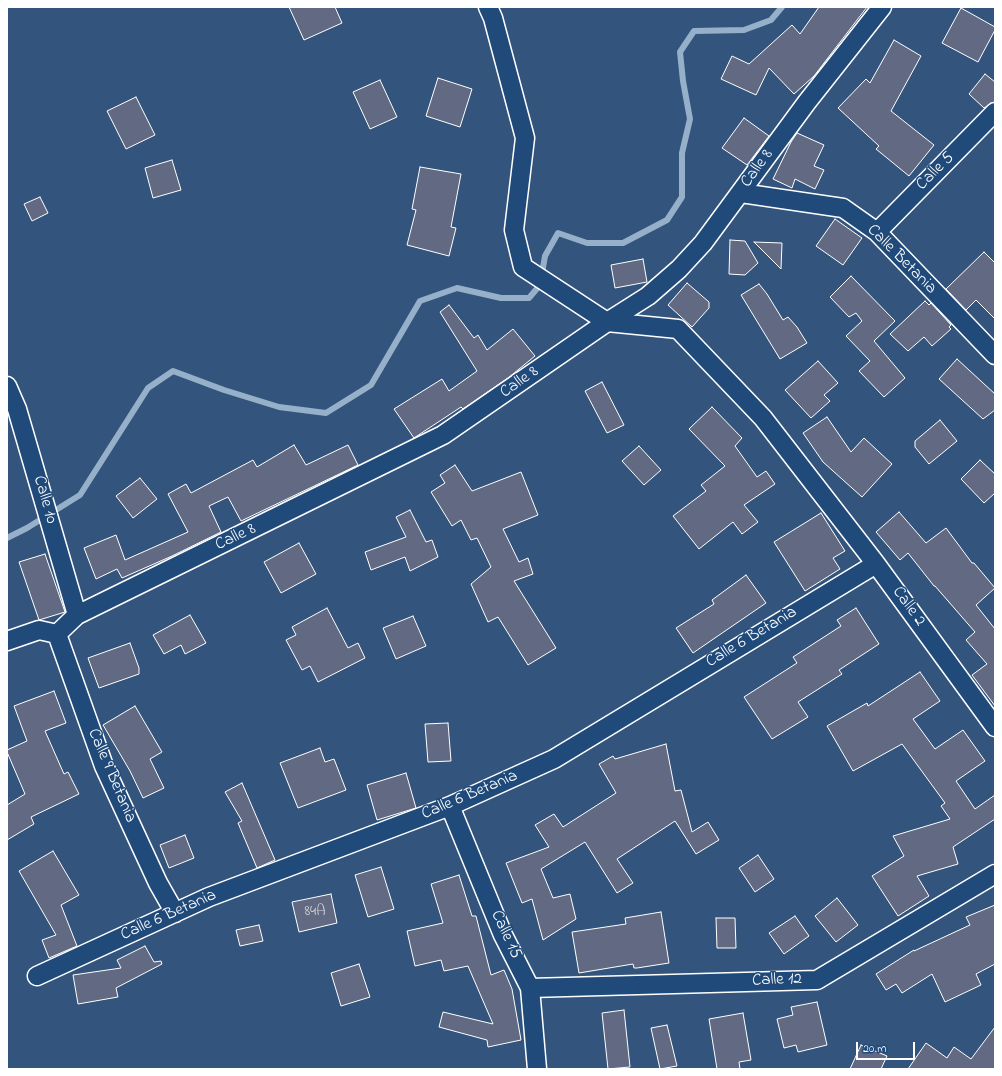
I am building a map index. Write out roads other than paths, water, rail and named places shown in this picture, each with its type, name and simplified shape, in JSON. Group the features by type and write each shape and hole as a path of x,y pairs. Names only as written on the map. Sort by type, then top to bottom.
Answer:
{"street":[{"path":"488,7 493,18 525,138 514,230 523,267 607,322"},
{"name":"Calle 8","path":"57,634 77,615 442,436 607,322 648,296 679,269 703,243 807,102 882,7"},
{"name":"Calle 5","path":"877,232 995,112"},
{"name":"Calle Betania","path":"741,193 843,208 877,232 995,355"},
{"name":"Calle 2","path":"607,322 678,329 763,418 876,564 995,727"},
{"name":"Calle 10","path":"7,386 17,409 77,615"},
{"name":"Calle 6 Betania","path":"37,976 209,897 450,806 554,759 876,564"},
{"path":"7,641 40,630 57,634"},
{"name":"Calle 9 Betania","path":"57,634 104,766 158,883 175,913"},
{"name":"Calle 15","path":"450,806 503,935 530,988 537,1069"},
{"name":"Calle 12","path":"530,988 816,980 995,874"}],"waterway":[{"path":"7,538 27,528 80,495 148,388 173,371 224,390 279,407 326,413 371,385 420,301 457,288 501,298 529,298 540,285 545,256 558,233 587,243 623,243 667,220 682,197 682,153 690,119 683,81 680,52 694,31 744,30 771,20 782,7"}]}
